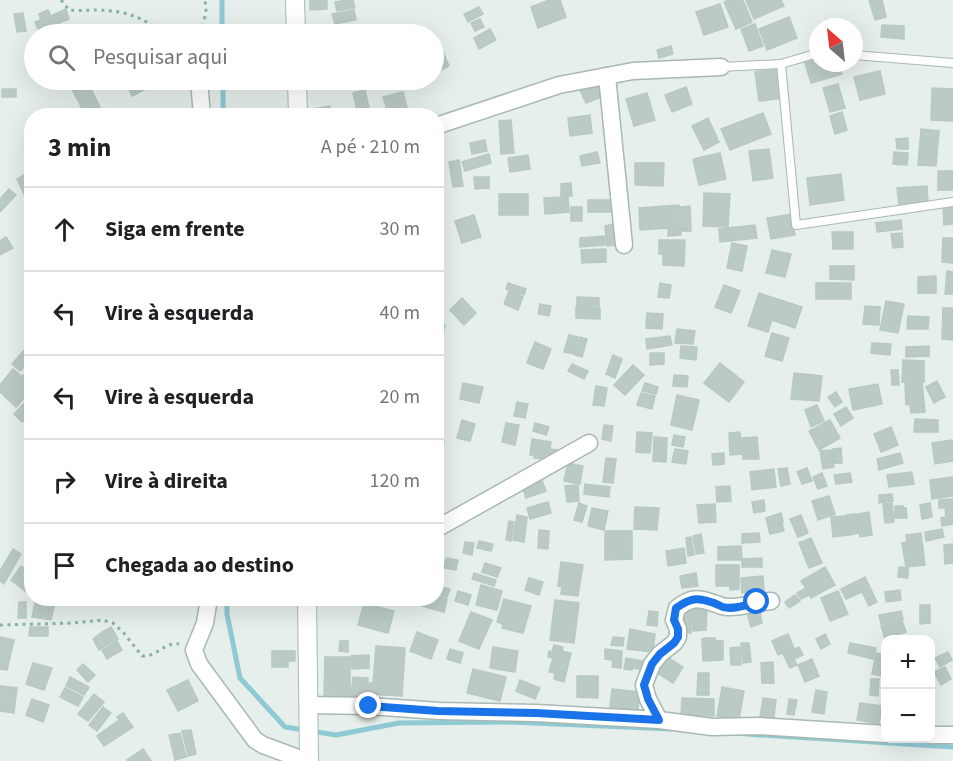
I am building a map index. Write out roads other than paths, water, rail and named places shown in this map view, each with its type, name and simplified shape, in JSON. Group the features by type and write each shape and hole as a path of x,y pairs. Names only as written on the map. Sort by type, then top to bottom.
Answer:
{"main road":[{"path":"295,0 296,24"},
{"path":"297,90 298,108"},
{"path":"307,606 308,760"}],"street":[{"path":"444,123 559,85 633,71 721,67"},
{"path":"606,76 624,245"},
{"path":"200,90 201,108"},
{"path":"444,525 589,444"},
{"path":"659,720 648,699 644,685 652,664 678,637 678,629 674,620 676,608 689,600 699,599 724,608 771,601"},
{"path":"208,606 205,623 194,650 199,664 255,740 263,745 308,760"},
{"path":"309,707 369,706 438,711 536,713 659,720 712,727 758,726 881,734"},
{"path":"935,735 953,735"}],"lane":[{"path":"721,67 781,64 809,55"},
{"path":"863,56 953,63"},
{"path":"781,64 796,225 953,202"}],"waterway":[{"path":"222,0 222,24"},
{"path":"223,90 223,108"},
{"path":"227,606 240,678 285,727 336,735 399,723 510,722 671,729"},
{"path":"746,734 953,747"}]}
